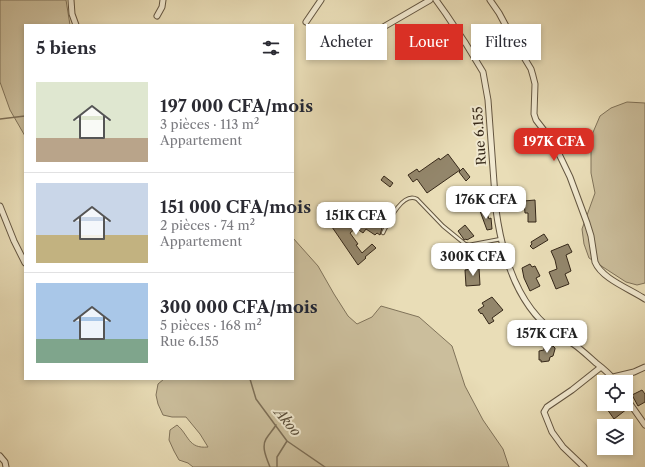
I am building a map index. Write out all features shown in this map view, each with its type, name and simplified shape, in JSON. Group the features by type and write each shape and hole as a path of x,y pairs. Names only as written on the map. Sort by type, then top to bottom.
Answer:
{"street":[{"path":"71,0 72,14 76,24"},
{"path":"158,16 163,0"},
{"path":"306,22 321,0"},
{"path":"387,25 430,0"},
{"name":"Rue 6.155","path":"436,0 483,72 488,100 496,210 501,239 510,270 528,304 546,325 572,343 610,375"},
{"path":"490,0 531,69 535,84 534,114 536,120 550,138 570,177 591,236 596,265 610,279 645,299"},
{"path":"0,206 24,261"},
{"path":"584,467 563,446 552,432 544,412 547,407 572,390 601,367"},
{"path":"626,375 645,367"},
{"path":"633,408 645,425"},
{"path":"0,456 5,462 6,467"}],"lane":[{"path":"383,233 403,201 414,198 417,199 443,226 465,244 469,245 501,239"}],"shaded area":[{"path":"0,0 66,0 70,24 24,24 24,134 10,110 0,82"},
{"path":"627,102 645,103 645,283 637,285 626,282 589,258 584,244 582,229 595,193 591,173 591,137 600,116 611,108"},
{"path":"294,239 318,266 348,316 357,324 372,317 381,306 419,317 452,346 465,386 483,420 503,449 509,467 193,467 188,463 179,460 169,440 170,430 177,425 193,444 201,447 208,447 200,434 186,417 172,417 163,415 156,395 158,384 163,380 294,380"}],"building":[{"path":"448,154 460,170 427,193 417,179 413,182 408,175 417,169 419,172 439,158 440,160"},
{"path":"463,168 470,177 466,181 459,172"},
{"path":"384,176 393,183 390,187 381,180"},
{"path":"535,200 536,222 528,222 528,213 525,213 524,201"},
{"path":"485,208 489,219 491,218 492,229 487,230 480,211"},
{"path":"364,215 382,228 380,235 377,233 375,235 366,229 363,233 356,228 350,233 358,244 356,245 362,253 372,244 376,248 358,265 332,227 343,218 350,227 359,217 361,219"},
{"path":"465,225 474,236 467,240 464,240 458,231"},
{"path":"544,234 548,240 533,249 530,246 532,244 531,242"},
{"path":"568,244 572,252 566,255 571,271 565,274 569,284 556,289 549,272 557,269 551,251"},
{"path":"530,264 532,267 535,266 540,276 536,278 540,286 530,291 524,278 522,268"},
{"path":"479,268 480,285 466,286 465,270"},
{"path":"492,297 503,310 492,318 494,321 489,324 482,313 481,314 478,310 484,306 482,303"},
{"path":"534,328 540,333 535,338 529,333"},
{"path":"553,346 555,349 553,356 550,357 549,361 541,362 541,360 539,360 539,351 544,350 544,347"},
{"path":"642,390 645,394 645,402 638,406 633,394"},
{"path":"608,411 624,411 614,419"}],"waterway":[{"name":"Akoo","path":"0,119 24,116"},
{"name":"Akoo","path":"250,380 256,399 287,441 325,467"},
{"path":"270,467 264,446 266,439 276,425"},
{"path":"277,467 277,457 287,441"}]}
